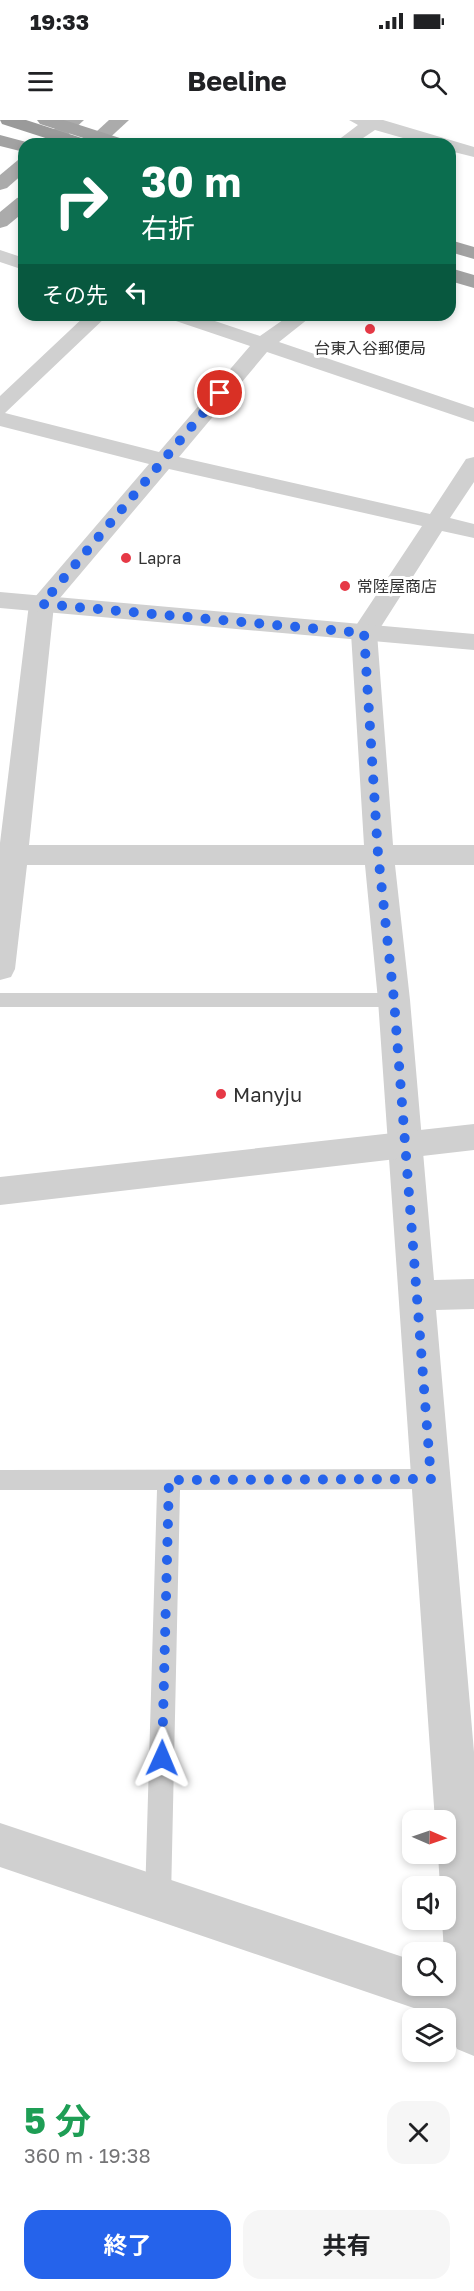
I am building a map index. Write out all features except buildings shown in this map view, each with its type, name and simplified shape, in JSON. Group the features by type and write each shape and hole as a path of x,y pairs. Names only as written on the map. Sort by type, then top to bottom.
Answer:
{"highway":[{"path":"8,120 85,138"},
{"path":"46,120 62,132"},
{"path":"456,248 473,252"},
{"path":"456,276 474,282"}],"main road":[{"path":"99,138 120,120"},
{"path":"0,184 18,169"},
{"path":"0,222 18,207"}],"street":[{"path":"349,138 368,121 424,138"},
{"path":"456,148 474,152"},
{"path":"0,256 18,262"},
{"path":"0,408 92,321"},
{"path":"195,321 474,415"},
{"path":"0,969 7,855 42,604 162,460 263,344 295,321"},
{"path":"0,419 162,460 474,531"},
{"path":"473,2014 394,1000 378,854 364,633 474,464"},
{"path":"0,600 474,642"},
{"path":"7,855 474,855"},
{"path":"0,1191 474,1137"},
{"path":"416,1294 474,1294"},
{"path":"0,1845 402,1981"},
{"path":"438,1996 473,2014"}],"lane":[{"path":"0,1000 394,1000"},
{"path":"0,1480 431,1479"},
{"path":"158,1898 169,1480"}],"place":[{"name":"台東入谷郵便局","path":"370,329"},
{"name":"Lapra","path":"126,558"},
{"name":"常陸屋商店","path":"345,586"},
{"name":"Manyju","path":"221,1094"}],"route":[{"path":"162,1758 169,1480 431,1479 394,1000 378,854 364,633 42,604 220,393"}]}
